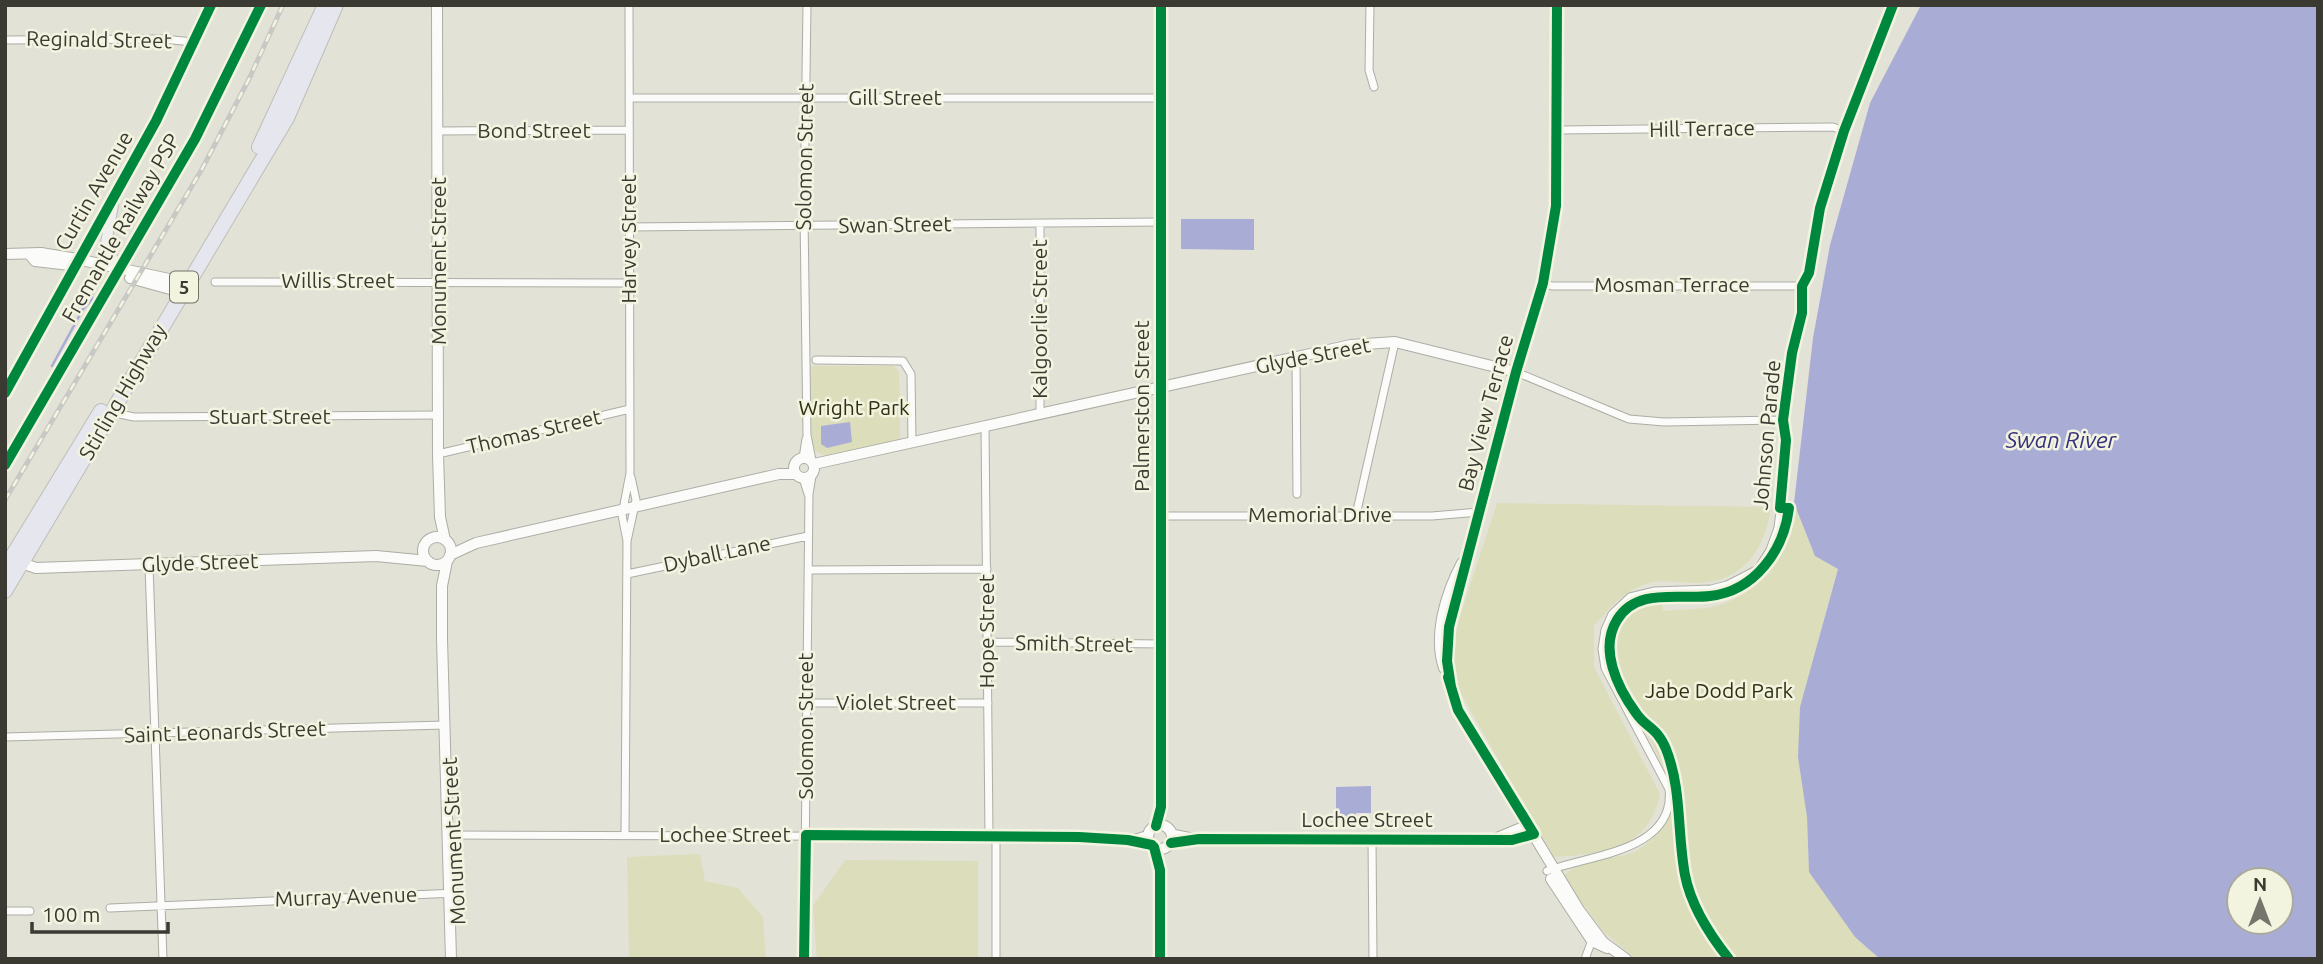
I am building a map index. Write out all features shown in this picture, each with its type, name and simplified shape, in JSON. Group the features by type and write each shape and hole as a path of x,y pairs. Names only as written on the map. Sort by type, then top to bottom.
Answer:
{"highway":[{"name":"Stirling Highway","path":"5,591 13,563 107,411 266,136 325,5"},
{"name":"Stirling Highway","path":"180,286 287,118 336,5"}],"main road":[{"name":"Curtin Avenue","path":"5,393 156,121 211,5"},
{"path":"115,195 106,243 117,268"}],"street":[{"name":"Monument Street","path":"437,5 440,281 438,454 440,517 448,550 442,586 445,725 449,737 450,835 458,959"},
{"name":"Harvey Street","path":"627,541 635,506 630,473 629,5"},
{"name":"Solomon Street","path":"804,959 805,703 809,570 804,226 807,5"},
{"name":"Palmerston Street","path":"1161,5 1161,838"},
{"path":"1370,5 1369,70 1374,87"},
{"name":"Bay View Terrace","path":"1557,5 1559,130 1556,206 1543,283 1516,372 1449,627 1447,661 1458,710 1552,874 1596,940 1626,959"},
{"name":"Johnson Parade","path":"1552,874 1577,860 1631,848 1640,842 1660,819 1670,799 1668,789 1605,668 1602,649 1605,629 1623,602 1638,594 1711,589 1727,585 1758,569 1778,528 1786,440 1783,420 1791,362 1802,313 1802,286 1812,260 1820,208 1844,131 1893,5"},
{"name":"Reginald Street","path":"5,40 163,39 193,43"},
{"name":"Gill Street","path":"629,98 1162,98"},
{"name":"Hill Terrace","path":"1559,130 1833,127 1844,131"},
{"name":"Bond Street","path":"438,131 629,131"},
{"name":"Swan Street","path":"629,227 1162,222"},
{"name":"Kalgoorlie Street","path":"1040,224 1041,414"},
{"path":"5,254 41,253 180,286"},
{"path":"76,262 117,268 180,286"},
{"name":"Willis Street","path":"215,282 629,283"},
{"name":"Mosman Terrace","path":"1543,283 1552,286 1802,286"},
{"path":"1356,515 1395,342"},
{"name":"Glyde Street","path":"390,556 431,563 448,550 476,543 1351,345 1395,342 1516,372 1629,419 1664,422 1783,420"},
{"path":"1296,359 1297,494"},
{"path":"816,360 902,361 911,374 912,443"},
{"name":"Thomas Street","path":"438,454 630,409"},
{"name":"Stuart Street","path":"107,411 134,417 439,415"},
{"name":"Hope Street","path":"985,426 988,703 996,959"},
{"name":"Harvey Street","path":"625,835 627,541 623,509 630,473"},
{"name":"Memorial Drive","path":"1162,516 1432,516 1479,512"},
{"name":"Monument Street","path":"440,517 432,538 423,549 442,586"},
{"name":"Dyball Lane","path":"626,574 808,536"},
{"path":"432,538 448,550"},
{"name":"Glyde Street","path":"13,563 36,568 149,566 390,556 423,549"},
{"path":"149,566 163,959"},
{"path":"809,570 987,569"},
{"name":"Smith Street","path":"987,642 1161,644"},
{"name":"Violet Street","path":"805,703 988,703"},
{"name":"Saint Leonards Street","path":"5,737 445,725"},
{"name":"Lochee Street","path":"450,835 992,836 1128,840 1512,839 1528,830"},
{"path":"1160,959 1161,838"},
{"path":"1372,839 1373,959"},
{"name":"Monument Street","path":"451,959 454,893"},
{"name":"Murray Avenue","path":"110,908 454,893"},
{"path":"5,911 30,911"},
{"path":"1586,959 1596,940"}],"green space":[{"name":"Wright Park","path":"811,366 894,366 899,372 900,439 828,457 815,451 812,442"},
{"name":"Jabe Dodd Park","path":"1497,503 1771,507 1765,534 1759,546 1744,566 1734,573 1707,582 1659,581 1643,585 1619,599 1594,626 1594,667 1660,794 1646,827 1621,845 1590,854 1554,857 1452,678 1448,653"},
{"name":"Jabe Dodd Park","path":"1794,503 1815,556 1838,568 1818,641 1807,817 1809,871 1855,937 1880,959 1636,959 1604,932 1563,878 1585,863 1638,850 1663,826 1675,804 1675,791 1614,666 1612,639 1615,629 1627,612 1648,602 1662,599 1663,611 1700,609 1730,601 1745,592 1770,568 1779,553 1786,537"},
{"path":"700,854 705,881 738,888 763,917 766,959 629,959 627,857"},
{"path":"845,860 978,861 978,959 817,959 813,906"}],"water":[{"name":"Swan River","path":"1921,5 2318,5 2318,959 1880,959 1855,937 1809,872 1807,817 1798,757 1800,707 1838,569 1815,556 1794,503 1813,338 1830,245 1870,103"},
{"path":"1181,219 1254,219 1254,250 1181,249"},
{"path":"850,422 852,442 827,448 821,444 821,426"},
{"path":"1371,786 1371,813 1356,813 1356,819 1336,819 1336,787"}],"waterway":[{"path":"52,366 83,309 92,300 92,292 82,286"}],"railway":[{"path":"5,500 202,169 249,79 283,5"}],"cycle path":[{"name":"Fremantle Railway PSP","path":"5,393 156,121 211,5"},
{"name":"Fremantle Railway PSP","path":"5,465 195,139 261,5"},
{"path":"1156,826 1161,807 1161,5"},
{"path":"1451,687 1447,661 1449,627 1516,372 1543,283 1556,206 1557,5"},
{"path":"1729,959 1702,919 1692,898 1685,875 1671,764 1659,736 1636,713 1622,692 1610,655 1612,631 1625,610 1647,599 1710,596 1741,586 1764,566 1781,539 1789,508 1780,508 1786,440 1783,420 1792,353 1802,313 1802,286 1809,273 1820,208 1844,131 1893,5"},
{"path":"1171,843 1199,839 1512,840 1534,834 1458,710 1448,677"},
{"path":"804,959 806,835 1079,837 1128,840 1152,845"},
{"path":"1154,847 1160,870 1160,959"}]}
